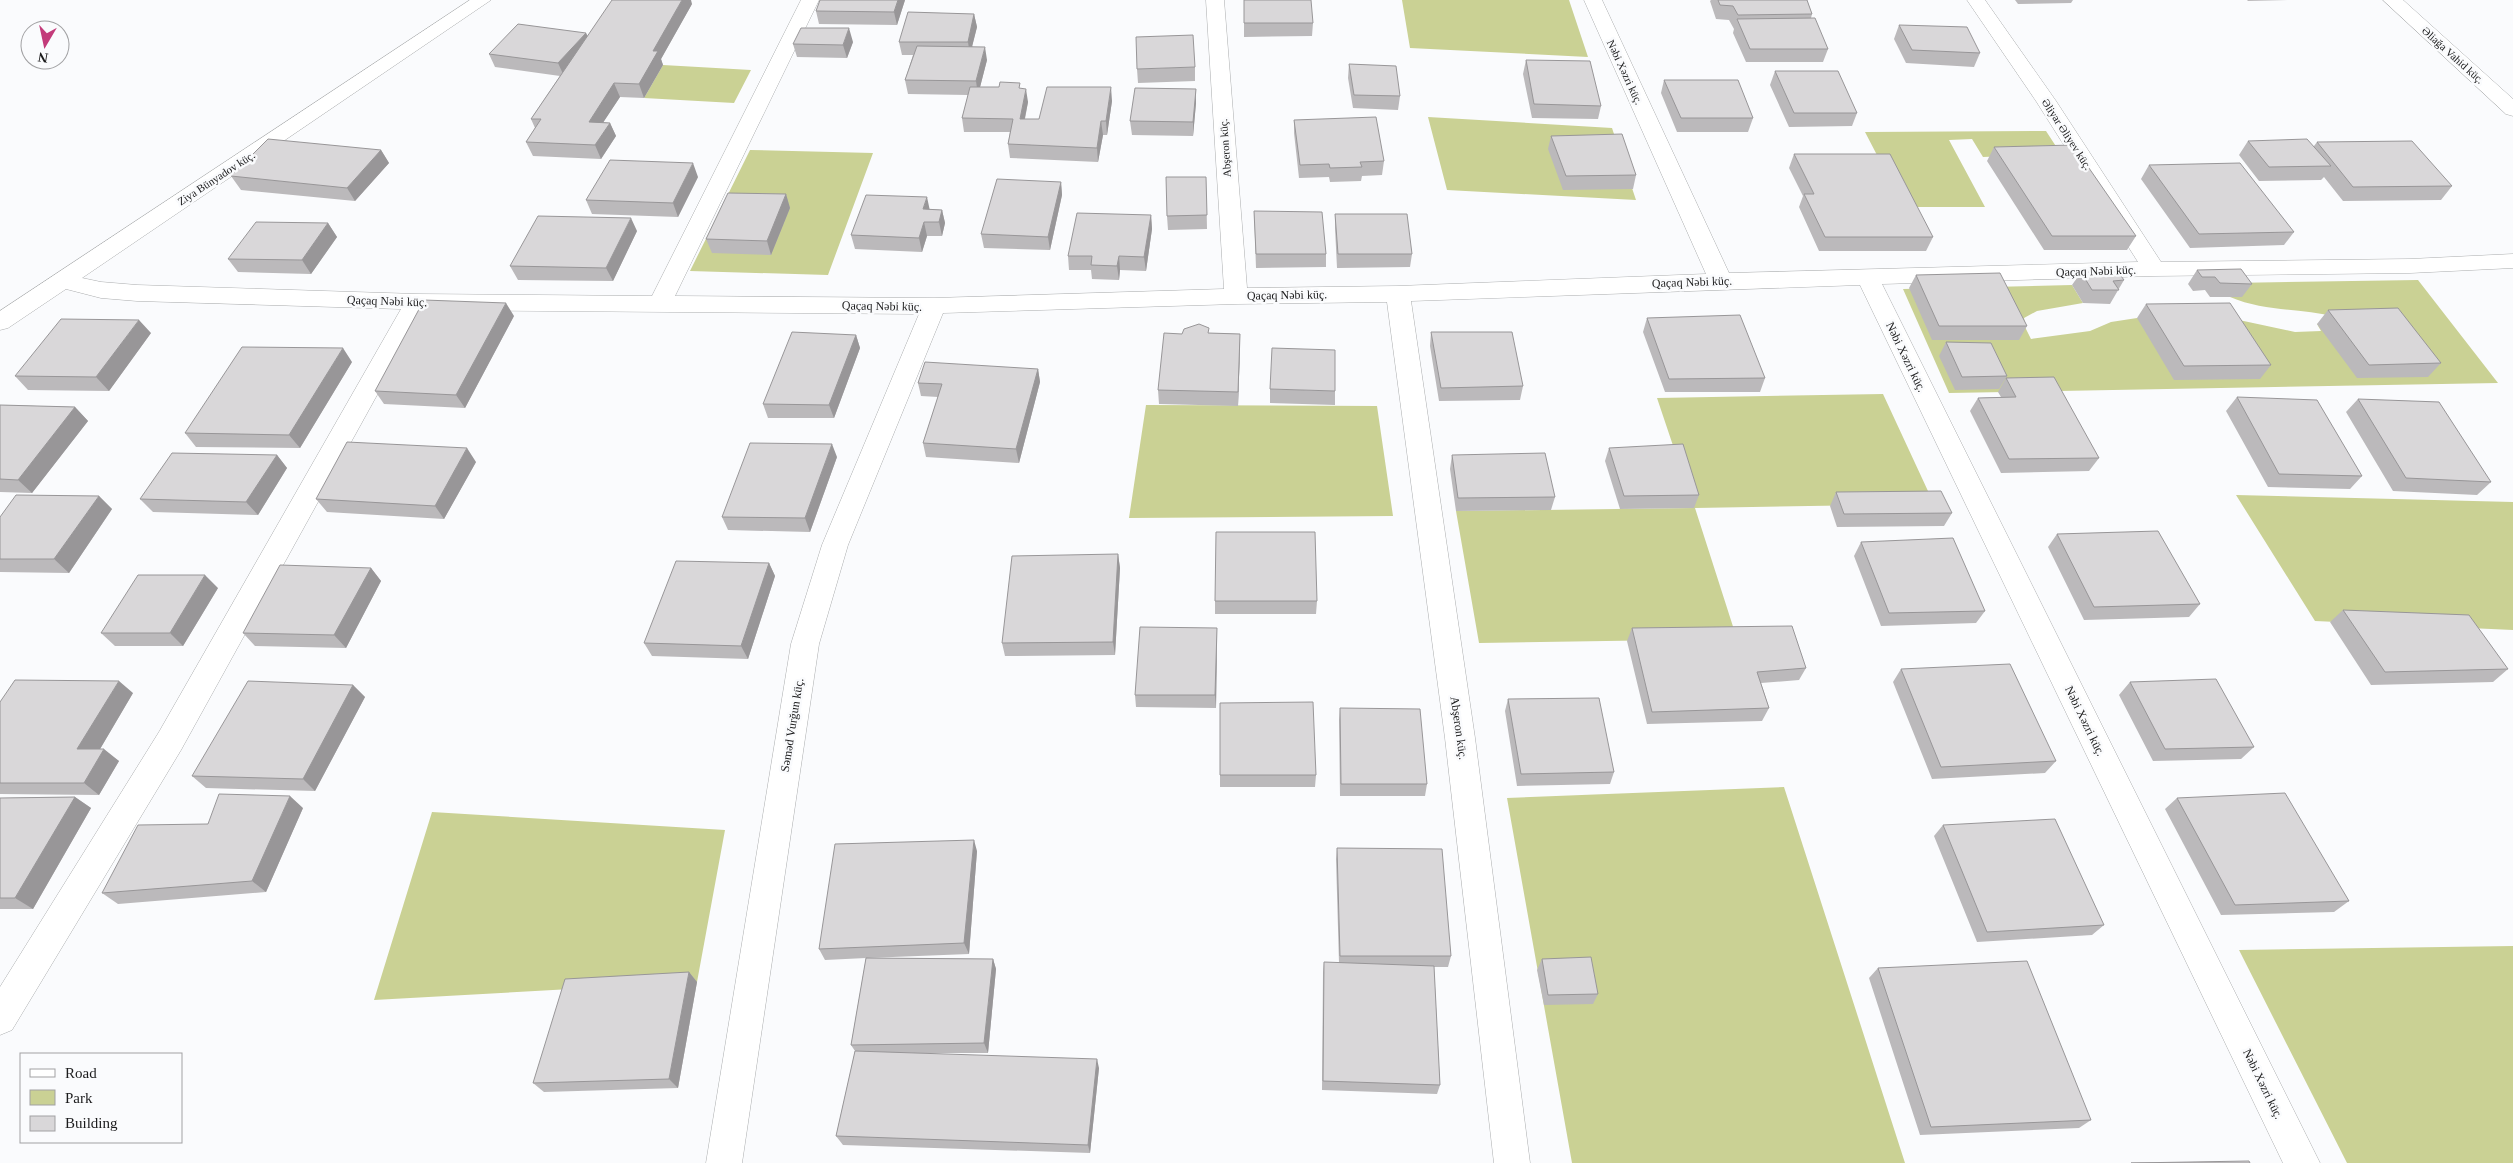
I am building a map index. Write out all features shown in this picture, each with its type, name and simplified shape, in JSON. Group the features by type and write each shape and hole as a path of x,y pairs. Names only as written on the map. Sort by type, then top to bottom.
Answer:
{"street":[{"name":"Ziya Bünyadov küç.","path":"0,322 482,0"},
{"path":"660,304 784,49 810,0"},
{"name":"Abşeron küç.","path":"1215,0 1236,296"},
{"name":"Nəbi Xəzri küç.","path":"1592,0 1721,281"},
{"name":"Əliyar Əliyev küç.","path":"1976,0 2046,101 2154,269"},
{"name":"Əliağa Vahid küç.","path":"2392,0 2513,110"},
{"name":"Qaçaq Nəbi küç.","path":"62,280 102,290 137,293 417,302 934,306 1236,296 1398,294 1721,281 2154,269 2410,266 2513,260"},
{"name":"Nəbi Xəzri küç.","path":"1868,278 2302,1163"},
{"name":"Abşeron küç.","path":"1398,294 1460,738 1512,1163"},
{"path":"0,1018 170,741 417,302"},
{"name":"Səməd Vurğun küç.","path":"724,1163 805,644 835,545 934,306"}],"green space":[{"path":"1402,0 1569,0 1588,57 1410,48"},
{"path":"663,65 751,70 734,103 644,98"},
{"path":"1428,117 1612,128 1636,200 1447,190"},
{"path":"2046,131 2061,154 1983,157 1972,139 1949,140 1985,207 1904,207 1865,132"},
{"path":"750,150 873,153 828,275 690,271"},
{"path":"2418,280 2498,383 1949,393 1903,289 2072,285 2083,303 2037,311 2024,318 2026,329 2031,339 2090,331 2111,322 2137,318 2239,320 2295,332 2321,331 2317,324 2336,317 2270,308 2243,302 2230,297 2231,283"},
{"path":"1883,394 1934,504 1695,508 1737,639 1479,643 1456,511 1694,508 1657,398"},
{"path":"1146,405 1377,406 1393,516 1129,518"},
{"path":"2236,495 2513,502 2513,630 2315,621"},
{"path":"1784,787 1905,1163 1572,1163 1507,798"},
{"path":"432,812 725,830 697,982 374,1000"},
{"path":"2513,946 2513,1163 2347,1163 2239,950"}],"building":[{"path":"612,0 682,0 653,51 658,51 639,84 614,83 589,122 610,123 595,145 526,142 541,119 531,119"},
{"path":"820,0 898,0 894,12 816,11"},
{"path":"1244,0 1311,0 1313,23 1244,23"},
{"path":"1718,0 1807,0 1812,14 1738,15 1733,6 1720,5"},
{"path":"908,12 974,14 968,42 899,42"},
{"path":"1815,18 1828,49 1750,49 1737,19"},
{"path":"518,24 586,33 558,63 489,54"},
{"path":"1899,25 1967,27 1980,53 1912,50"},
{"path":"801,28 849,28 843,45 793,44"},
{"path":"1193,35 1195,67 1137,69 1136,37"},
{"path":"917,46 985,47 976,81 905,80"},
{"path":"1526,60 1590,61 1601,106 1534,104"},
{"path":"1349,64 1396,66 1400,96 1354,95"},
{"path":"1775,71 1838,71 1857,113 1794,113"},
{"path":"1664,80 1738,80 1753,118 1681,118"},
{"path":"1000,82 1020,83 1019,88 1026,89 1020,119 1039,119 1047,87 1111,87 1106,121 1101,121 1097,148 1008,144 1013,119 962,118 970,87 999,87"},
{"path":"1135,88 1196,89 1193,122 1130,121"},
{"path":"1376,117 1384,161 1360,162 1362,167 1330,168 1329,164 1300,165 1294,120"},
{"path":"1622,134 1636,175 1566,176 1551,136"},
{"path":"268,139 381,150 347,188 231,176"},
{"path":"2307,139 2331,166 2269,167 2248,141"},
{"path":"2412,141 2452,186 2353,187 2317,142"},
{"path":"2073,145 2136,236 2052,236 1994,147"},
{"path":"1794,154 1890,154 1933,237 1825,237 1804,194 1814,194"},
{"path":"610,160 693,163 673,203 586,200"},
{"path":"2240,163 2294,232 2199,234 2149,165"},
{"path":"1166,177 1206,177 1207,215 1167,216"},
{"path":"997,179 1061,182 1048,237 981,234"},
{"path":"728,193 786,194 767,241 706,239"},
{"path":"866,195 927,197 923,209 942,210 939,222 924,222 919,238 851,235"},
{"path":"1254,211 1322,212 1326,254 1256,254"},
{"path":"1077,213 1151,215 1144,257 1119,256 1117,266 1091,265 1092,256 1068,256"},
{"path":"1335,214 1407,214 1412,254 1338,254"},
{"path":"538,216 631,218 606,268 510,266"},
{"path":"256,222 328,223 302,260 228,259"},
{"path":"2241,269 2252,284 2220,283 2215,277 2202,277 2197,270"},
{"path":"2081,272 2118,272 2124,280 2113,281 2119,290 2092,290"},
{"path":"2000,273 2027,326 1939,326 1916,275"},
{"path":"424,300 506,303 456,395 375,391"},
{"path":"2230,303 2271,365 2184,366 2146,304"},
{"path":"2398,308 2441,363 2369,365 2328,310"},
{"path":"1740,315 1765,378 1669,379 1647,318"},
{"path":"61,319 139,320 96,377 15,376"},
{"path":"1199,324 1209,328 1208,333 1240,334 1238,392 1158,390 1164,333 1182,334 1184,329"},
{"path":"792,332 856,335 829,405 763,404"},
{"path":"1431,332 1512,332 1523,386 1441,388"},
{"path":"1946,342 1991,343 2007,376 1962,377"},
{"path":"242,347 343,348 289,435 185,433"},
{"path":"1272,348 1335,350 1335,391 1270,389"},
{"path":"925,362 1038,369 1016,449 923,443 942,384 918,383"},
{"path":"2054,377 2099,458 2009,459 1978,398 2016,397 2006,378"},
{"path":"2237,397 2317,400 2362,476 2279,474"},
{"path":"2358,399 2439,402 2491,482 2406,478"},
{"path":"0,405 75,407 18,480 0,479"},
{"path":"347,442 467,448 435,506 316,499"},
{"path":"750,443 832,444 805,518 722,517"},
{"path":"1683,444 1699,495 1624,496 1609,448"},
{"path":"172,453 277,455 246,502 140,499"},
{"path":"1545,453 1555,497 1458,498 1452,455"},
{"path":"1941,491 1952,513 1844,514 1836,492"},
{"path":"16,495 99,496 54,559 0,559 0,517"},
{"path":"2158,531 2200,604 2094,607 2057,534"},
{"path":"1216,532 1315,532 1317,601 1215,601"},
{"path":"1953,538 1985,611 1889,613 1861,542"},
{"path":"1118,554 1113,642 1002,643 1012,556"},
{"path":"676,561 769,563 741,646 644,643"},
{"path":"280,565 371,568 334,635 243,633"},
{"path":"138,575 205,575 170,633 101,633"},
{"path":"2343,610 2469,615 2508,669 2385,672"},
{"path":"1792,626 1806,668 1757,672 1769,708 1652,712 1632,628"},
{"path":"1140,627 1217,628 1215,695 1135,695"},
{"path":"2010,664 2056,761 1941,767 1901,669"},
{"path":"2216,679 2254,747 2165,749 2130,682"},
{"path":"15,680 119,681 77,749 104,749 84,783 0,783 0,702"},
{"path":"248,681 353,685 303,779 192,776"},
{"path":"1599,698 1614,772 1521,774 1508,699"},
{"path":"1313,702 1316,775 1220,775 1220,703"},
{"path":"1340,708 1420,709 1427,784 1341,784"},
{"path":"2285,793 2349,901 2235,905 2177,798"},
{"path":"219,794 290,796 252,881 102,893 138,825 208,824"},
{"path":"75,797 15,898 0,898 0,798"},
{"path":"2055,819 2104,925 1987,932 1943,825"},
{"path":"974,840 964,943 819,949 835,844"},
{"path":"1337,848 1442,849 1451,956 1340,956"},
{"path":"1591,957 1598,994 1548,995 1542,959"},
{"path":"866,958 993,959 984,1043 851,1045"},
{"path":"2027,961 2091,1120 1931,1127 1878,968"},
{"path":"1324,962 1434,966 1440,1085 1323,1081"},
{"path":"689,972 669,1079 533,1083 565,979"},
{"path":"855,1051 1097,1059 1088,1145 836,1136"},
{"path":"2249,1161 2250,1163 2131,1163"}]}
